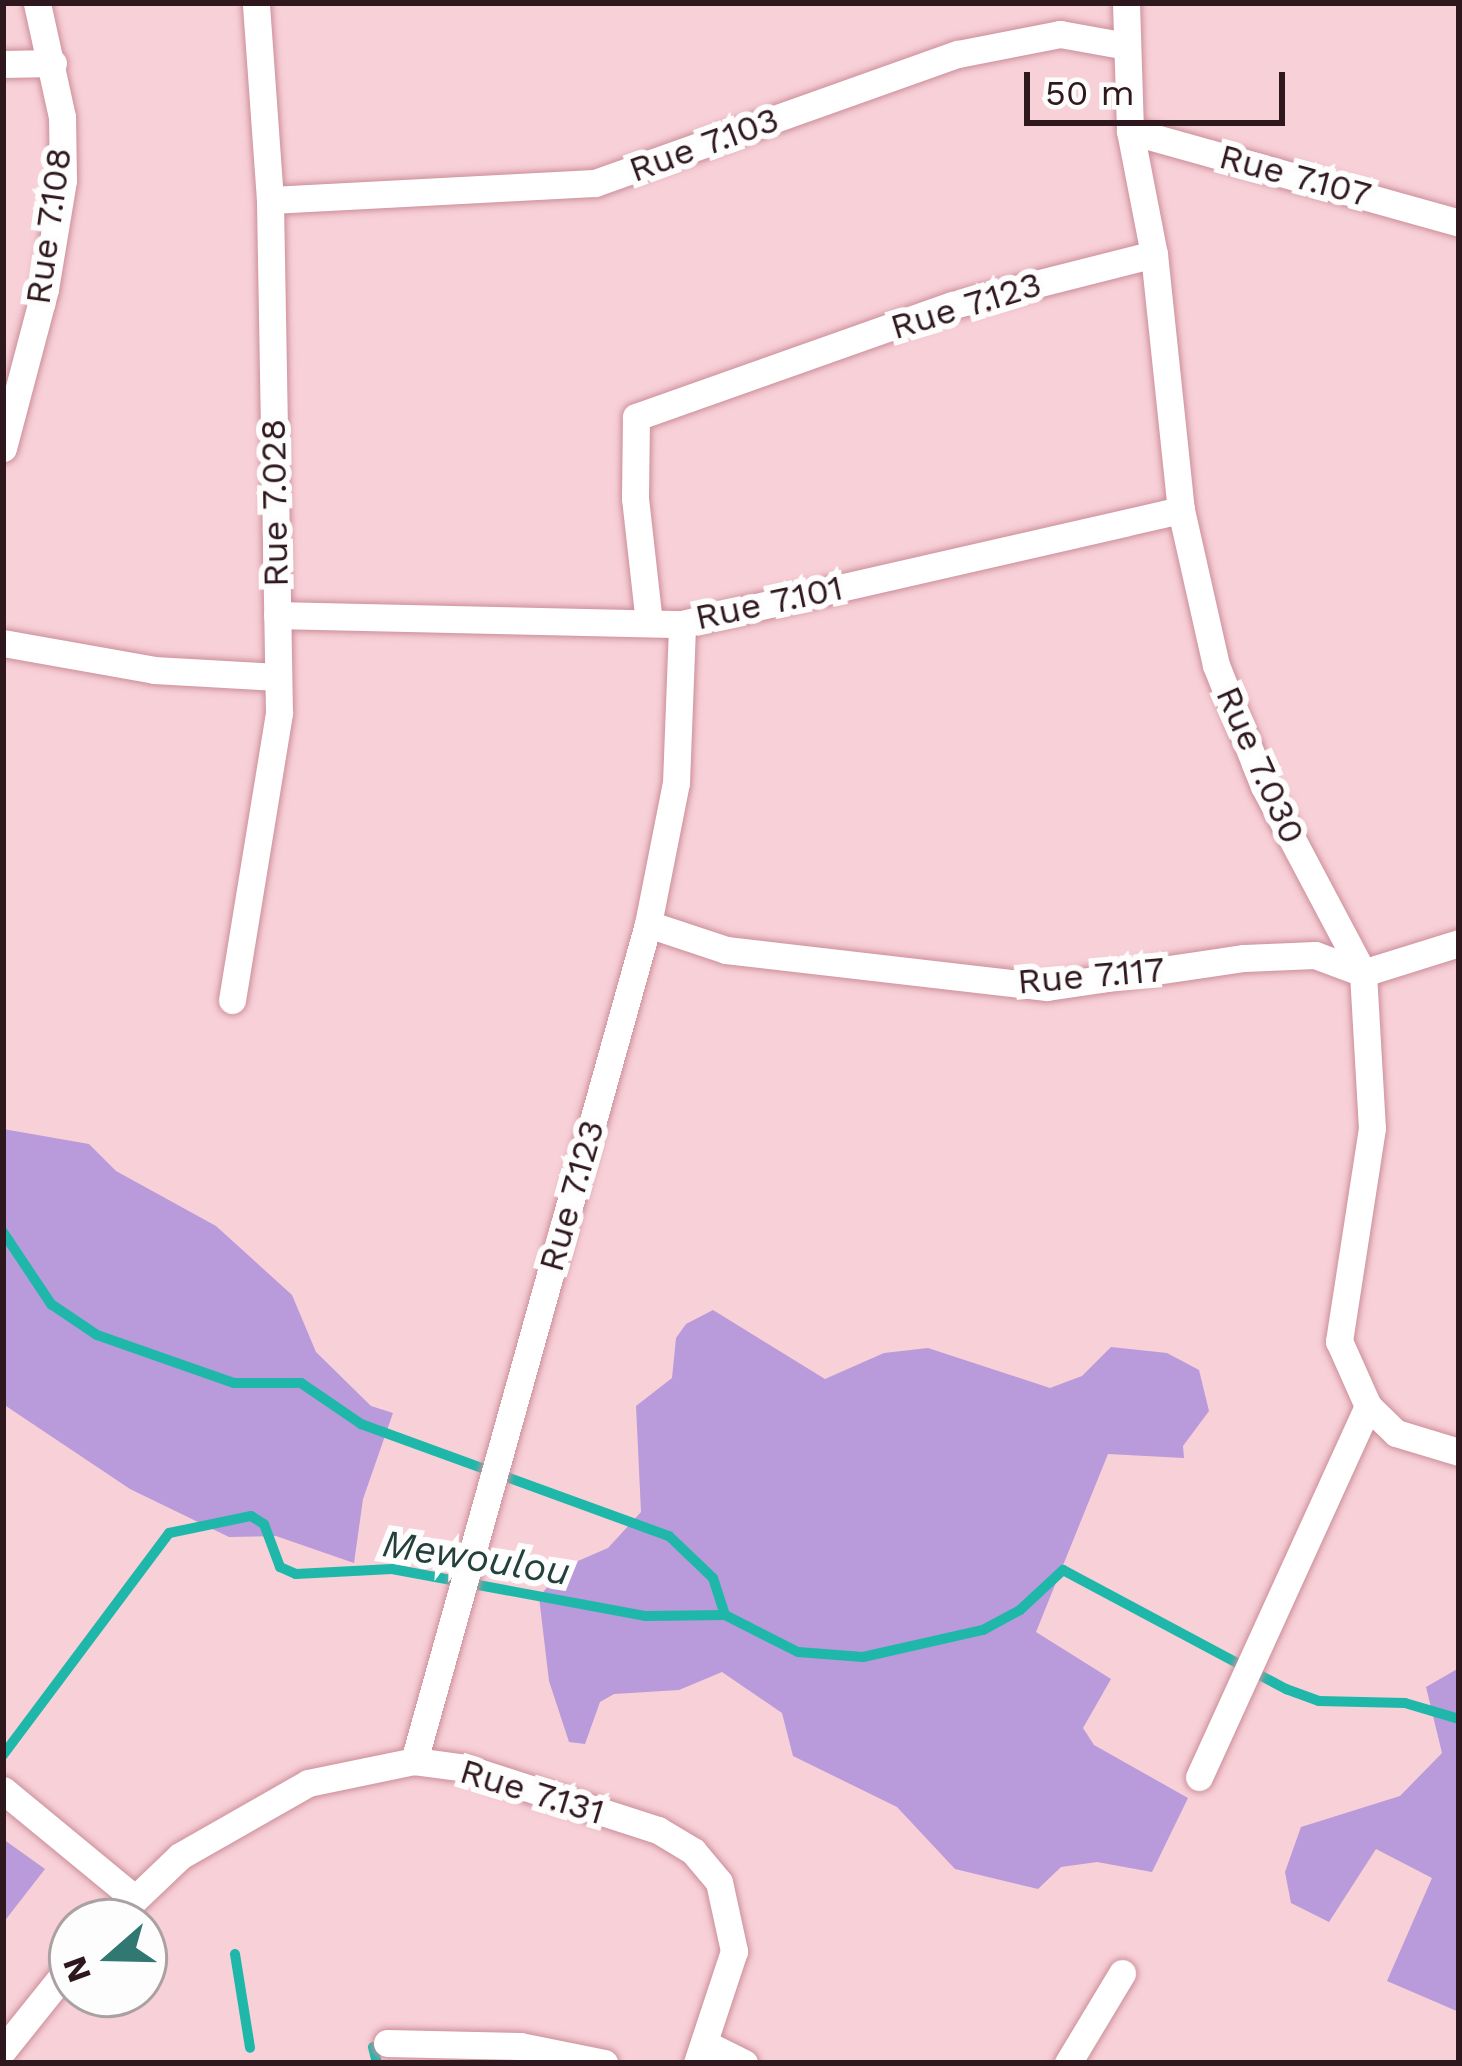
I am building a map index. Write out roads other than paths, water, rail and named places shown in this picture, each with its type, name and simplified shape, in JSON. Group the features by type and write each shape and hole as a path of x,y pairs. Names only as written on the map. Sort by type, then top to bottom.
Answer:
{"street":[{"name":"Rue 7.108","path":"3,448 45,289 63,180 53,63 38,3"},
{"name":"Rue 7.030","path":"1126,3 1130,130 1154,254 1180,510 1216,665 1264,786 1363,973 1372,1128 1340,1341 1368,1406"},
{"name":"Rue 7.028","path":"232,1000 278,677 270,200 259,4"},
{"name":"Rue 7.103","path":"270,200 595,183 958,54 1060,34 1127,46"},
{"path":"3,64 53,63"},
{"name":"Rue 7.107","path":"1130,130 1459,224"},
{"name":"Rue 7.123","path":"649,623 635,498 636,417 953,305 1154,254"},
{"name":"Rue 7.101","path":"277,615 682,624 1180,510"},
{"name":"Rue 7.123","path":"414,1761 648,924 676,783 682,624"},
{"path":"3,643 154,670 278,677"},
{"name":"Rue 7.117","path":"648,924 726,950 948,982 1047,987 1316,955 1363,973"},
{"path":"1363,973 1459,943"},
{"path":"1198,1777 1368,1406 1396,1433 1459,1452"},
{"name":"Rue 7.131","path":"134,1898 181,1856 308,1783 414,1761 509,1782 658,1830 693,1851 719,1882 734,1951 700,2053"},
{"path":"3,1790 134,1898"},
{"path":"1068,2063 1122,1973"},
{"path":"5,2046 48,1993"},
{"path":"387,2043 520,2045 604,2063"},
{"path":"700,2053 744,2063"}],"waterway":[{"path":"3,1232 51,1304 97,1335 234,1383 301,1383 361,1424 669,1536 713,1578 725,1615 798,1652 863,1657 983,1630 1020,1610 1063,1570 1286,1689 1319,1701 1405,1703 1459,1719"},
{"name":"Mewoulou","path":"3,1755 169,1533 251,1516 264,1524 280,1567 296,1574 392,1569 645,1616 725,1615"},
{"path":"235,1954 250,2048"},
{"path":"373,2047 377,2063"}]}
